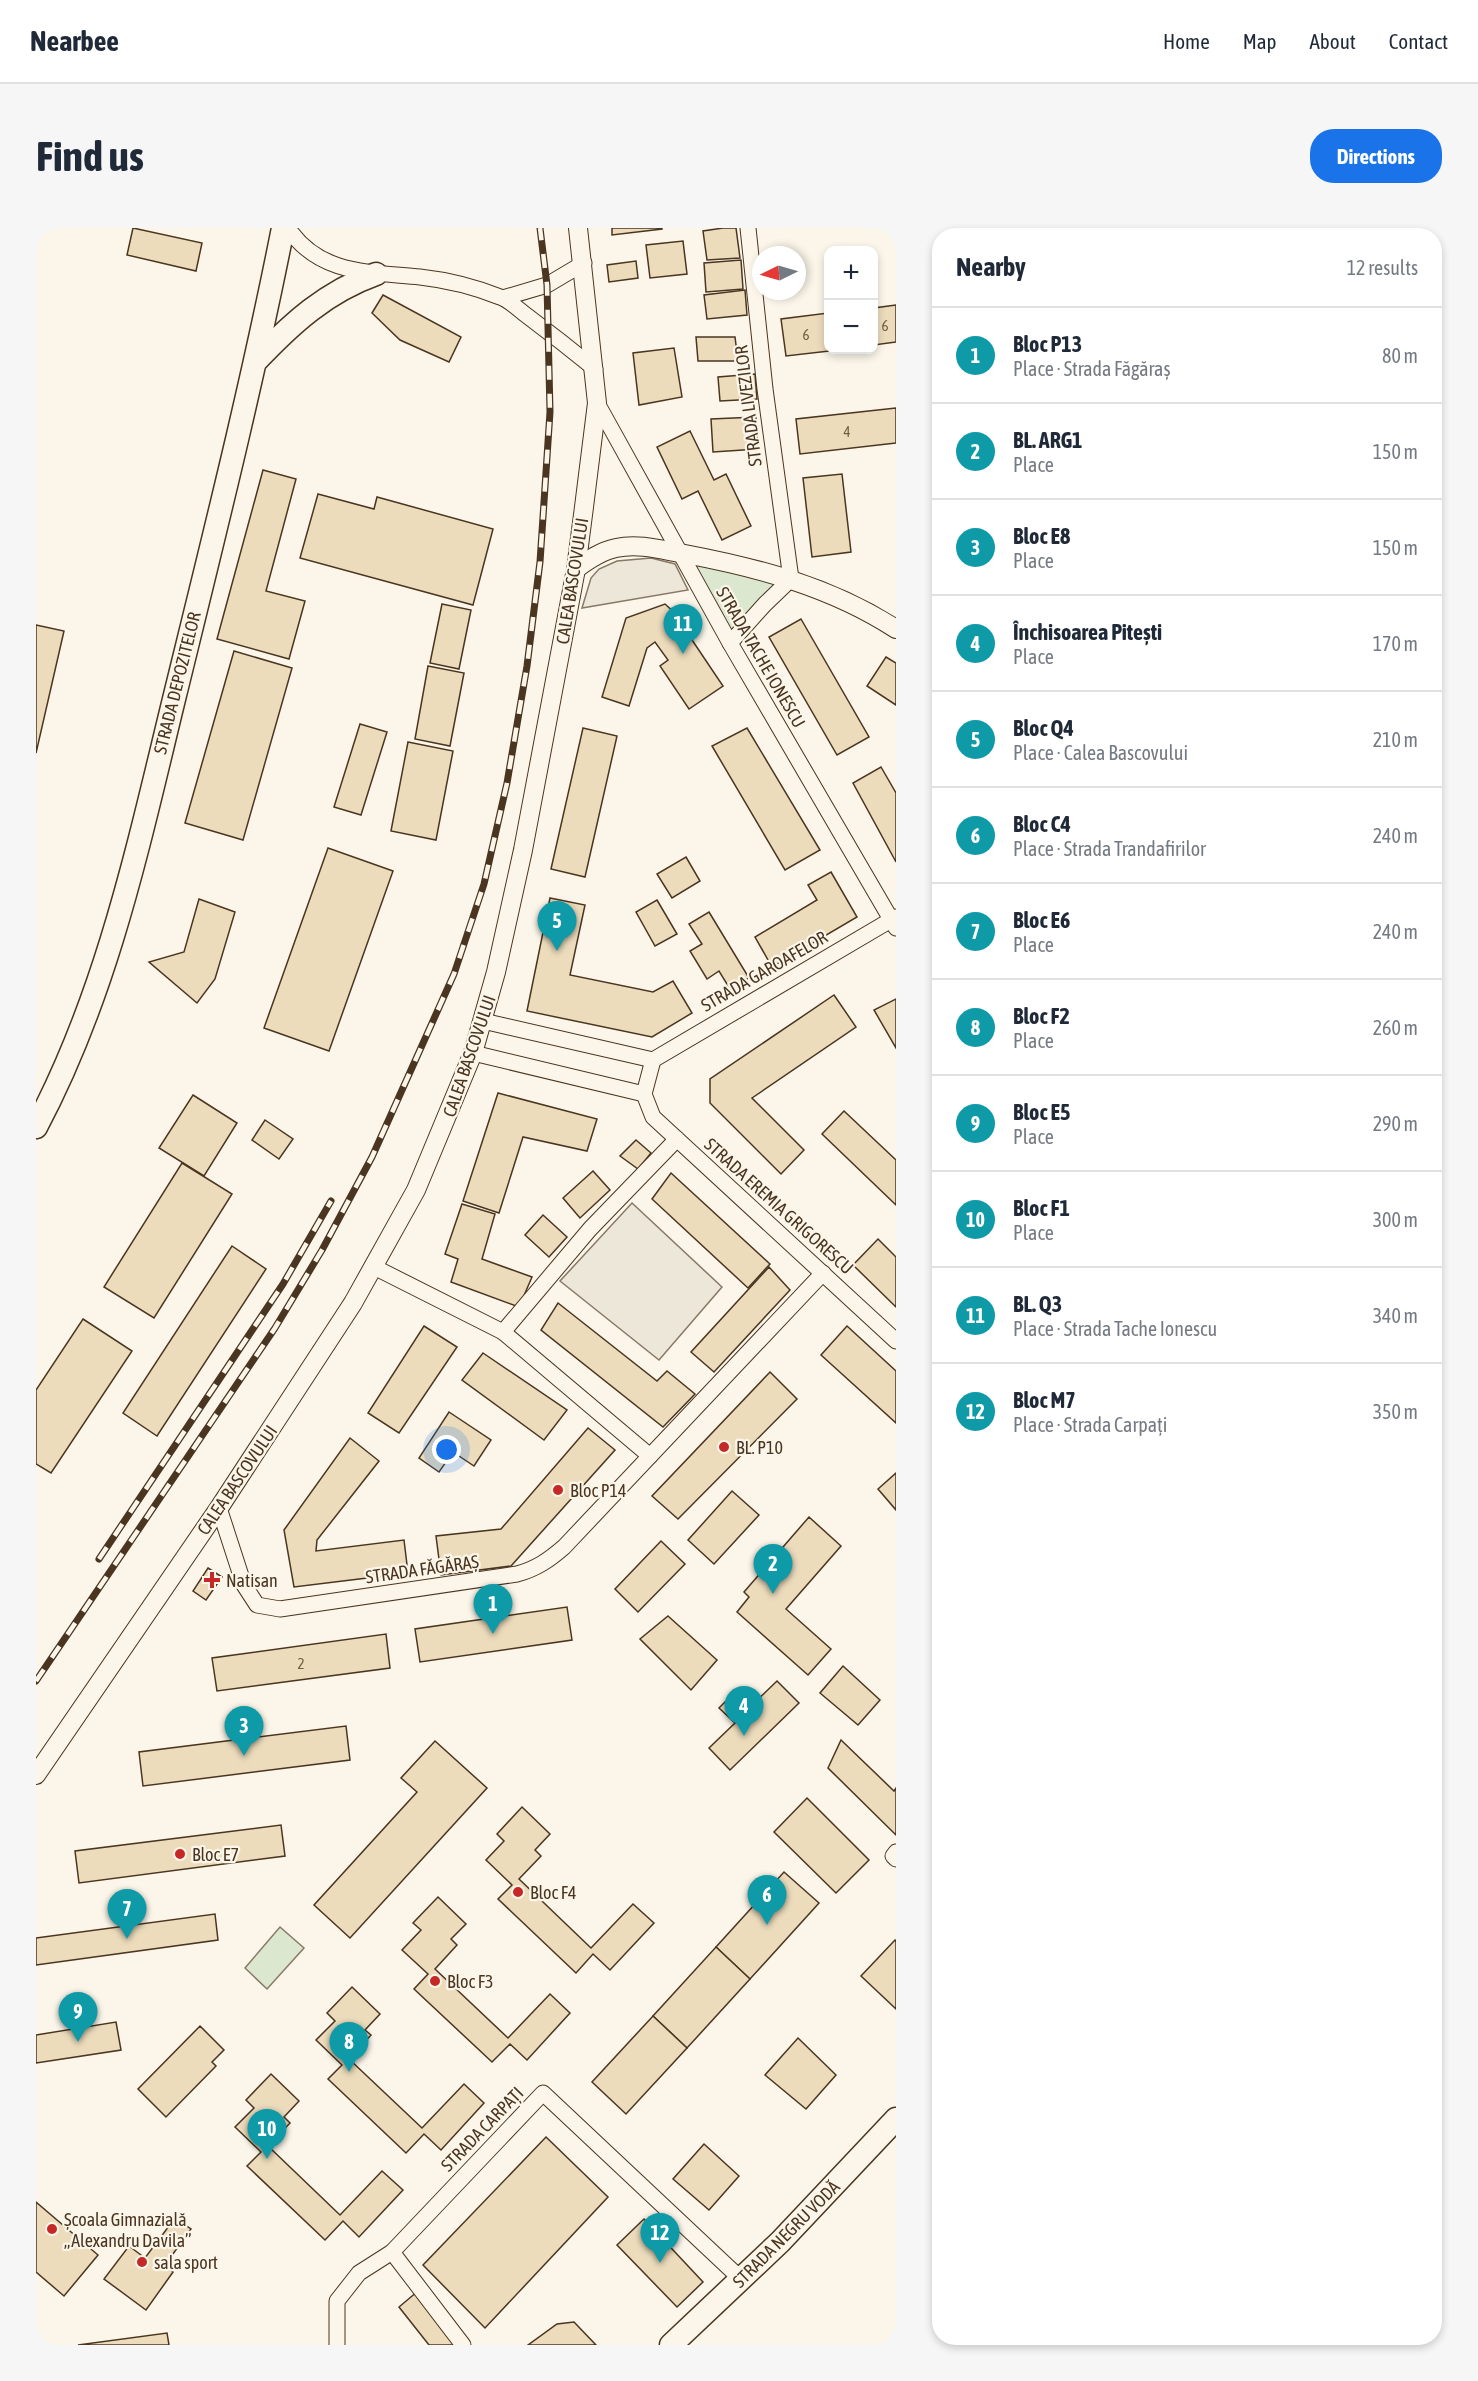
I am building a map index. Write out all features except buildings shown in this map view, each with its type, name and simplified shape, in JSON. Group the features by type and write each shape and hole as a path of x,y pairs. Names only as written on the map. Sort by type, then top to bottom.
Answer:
{"main road":[{"name":"STRADA DEPOZITELOR","path":"36,1127 64,1070 89,1009 121,911 255,362 283,228"},
{"path":"255,362 308,310 333,292 376,274"},
{"name":"STRADA NEGRU VODĂ","path":"671,2345 742,2280 896,2119"}],"street":[{"path":"288,228 302,246 319,259 336,267 376,274 422,277 463,285 503,298 595,369"},
{"name":"CALEA BASCOVULUI","path":"36,1775 219,1508 353,1303 416,1190 473,1053 483,1021 514,891 576,569 597,403 584,263 578,228"},
{"name":"STRADA LIVEZILOR","path":"748,228 769,424 791,579"},
{"path":"503,298 547,285 584,263"},
{"name":"STRADA TACHE IONESCU","path":"597,403 730,643 894,921"},
{"path":"576,569 603,551 617,547 633,546 680,553 791,579 828,592 896,629"},
{"path":"730,643 791,579"},
{"name":"STRADA GAROAFELOR","path":"653,1060 894,921"},
{"path":"473,1053 644,1094 653,1060 483,1021"},
{"name":"STRADA EREMIA GRIGORESCU","path":"644,1094 653,1117 896,1341"},
{"path":"503,1332 590,1229 677,1139"},
{"path":"374,1267 503,1332 650,1456"},
{"name":"STRADA FĂGĂRAȘ","path":"219,1508 244,1585 257,1605 280,1609 531,1570 545,1563 564,1547 823,1272"},
{"path":"896,1852 893,1856 896,1859"},
{"name":"STRADA CARPAȚI","path":"392,2252 543,2093 742,2280"},
{"path":"337,2345 337,2301 359,2273 392,2252 463,2345"}],"green space":[{"path":"680,553 791,579 730,643"},
{"path":"280,1927 304,1948 267,1989 245,1968"}],"shaded area":[{"path":"651,558 675,564 688,590 582,608 591,578 599,569 617,561"},
{"path":"632,1203 722,1287 659,1360 560,1281"}],"railway":[{"path":"36,1681 275,1328 322,1250 372,1157 454,974 484,884 507,783 527,666 540,562 550,412 547,285 540,228"},
{"path":"99,1559 283,1284 331,1201"}],"place":[{"name":"BL. Q3","path":"683,654"},
{"name":"Bloc Q4","path":"557,951"},
{"name":"BL. P10","path":"724,1447"},
{"name":"Bloc P14","path":"558,1490"},
{"name":"Natisan","path":"212,1580"},
{"name":"BL. ARG1","path":"773,1594"},
{"name":"Bloc P13","path":"493,1634"},
{"name":"Închisoarea Pitești","path":"744,1736"},
{"name":"Bloc E8","path":"244,1756"},
{"name":"Bloc E7","path":"180,1854"},
{"name":"Bloc F4","path":"518,1892"},
{"name":"Bloc C4","path":"767,1925"},
{"name":"Bloc E6","path":"127,1939"},
{"name":"Bloc F3","path":"435,1981"},
{"name":"Bloc E5","path":"78,2042"},
{"name":"Bloc F2","path":"349,2072"},
{"name":"Bloc F1","path":"267,2159"},
{"name":"Școala Gimnazială „Alexandru Davila”","path":"52,2229"},
{"name":"sala sport","path":"142,2262"},
{"name":"Bloc M7","path":"660,2263"}]}
